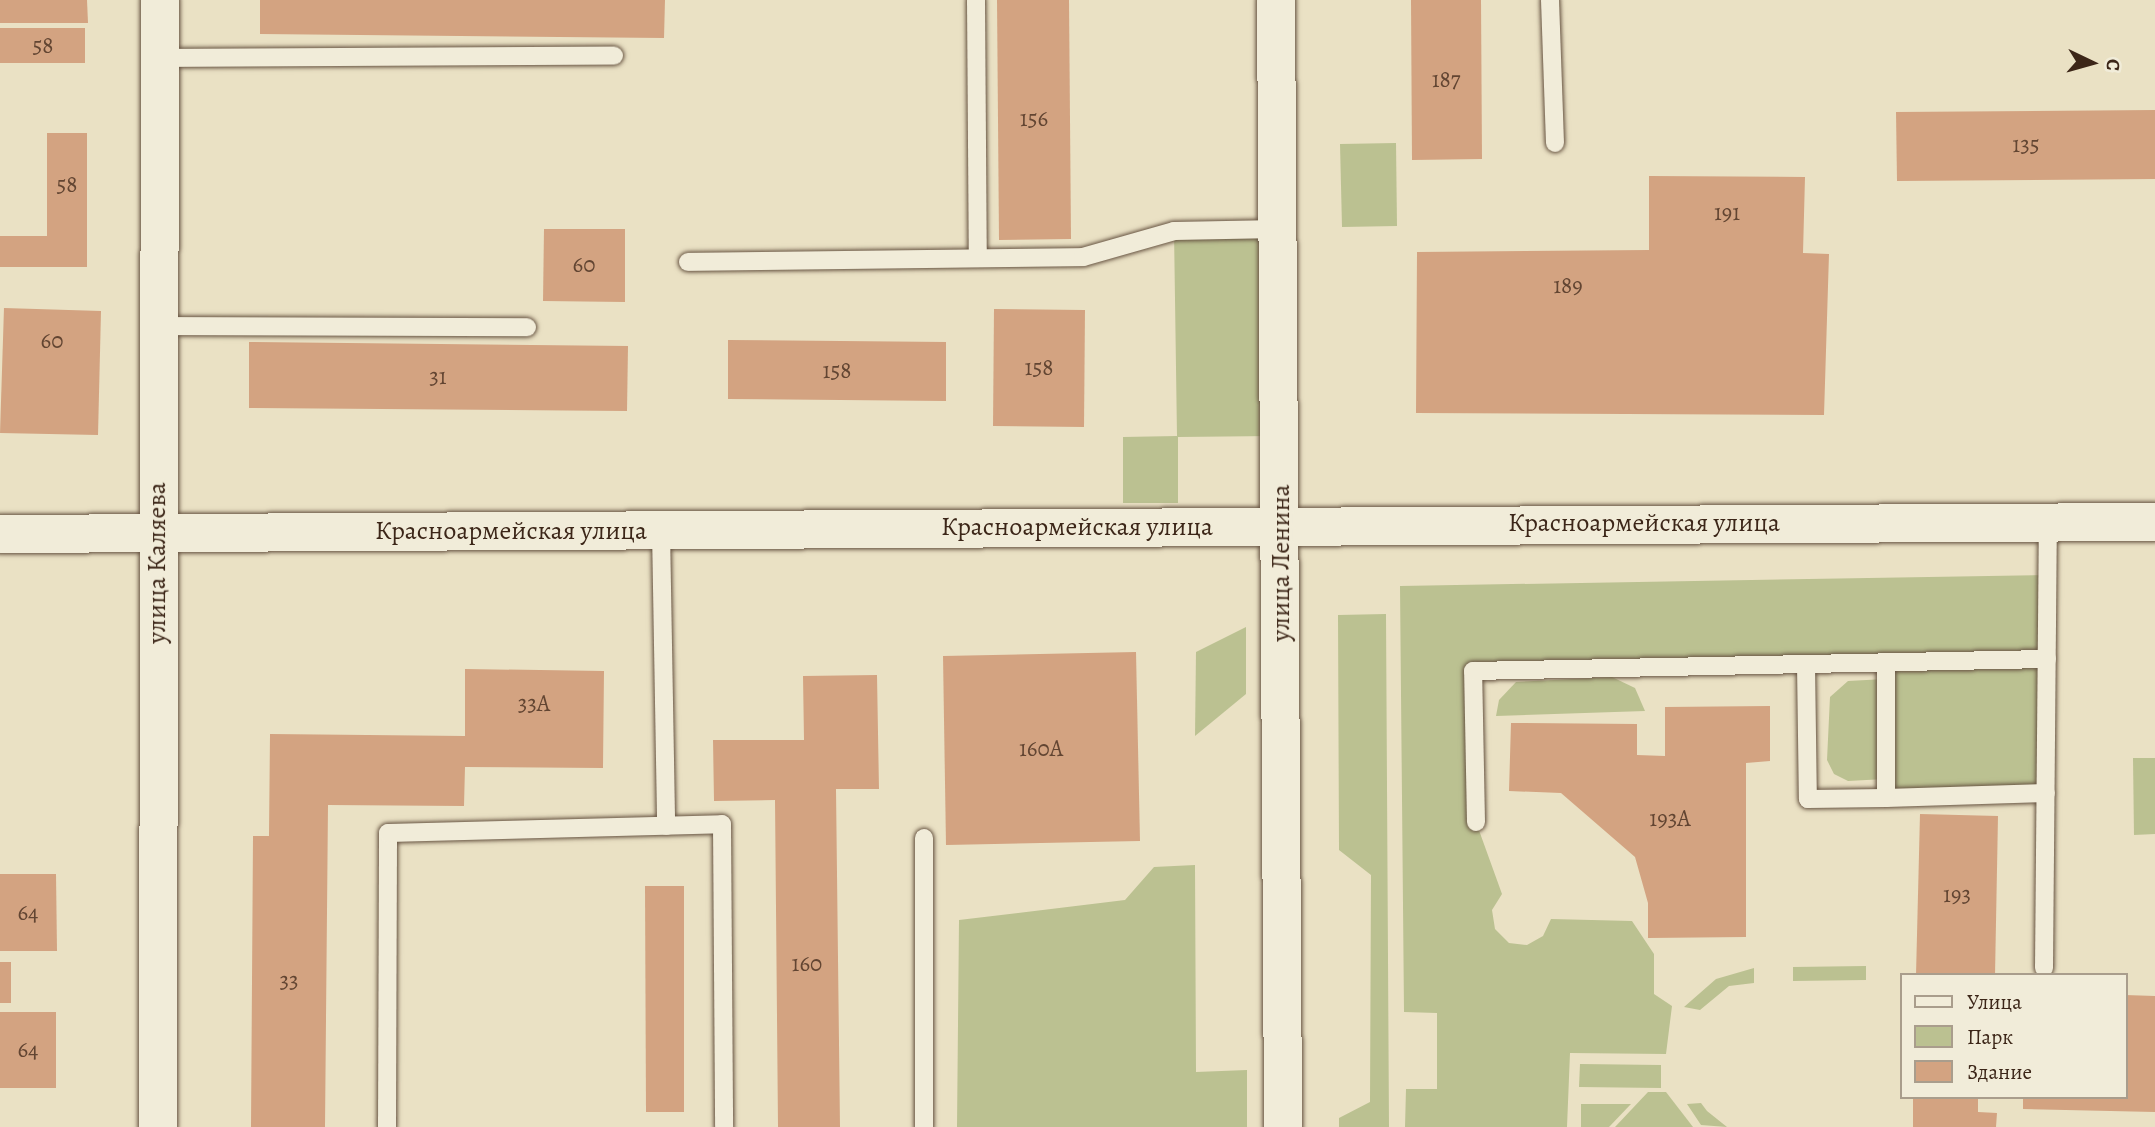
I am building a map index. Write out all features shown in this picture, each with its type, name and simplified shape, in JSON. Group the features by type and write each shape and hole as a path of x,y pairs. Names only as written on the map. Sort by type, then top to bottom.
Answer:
{"street":[{"name":"улица Каляева","path":"158,1127 156,533 160,0"},
{"name":"улица Ленина","path":"1276,0 1283,1127"},
{"name":"Красноармейская улица","path":"0,534 2155,522"}],"lane":[{"path":"976,0 978,258"},
{"path":"1550,0 1555,143"},
{"path":"160,58 614,56"},
{"path":"688,262 1083,257 1174,231 1278,229"},
{"path":"159,326 527,327"},
{"path":"2044,968 2048,522"},
{"path":"661,530 666,826"},
{"path":"1476,822 1472,671 2047,659"},
{"path":"1886,662 1886,798"},
{"path":"1806,664 1808,799 2046,793"},
{"path":"387,1127 388,834 722,824 724,1127"},
{"path":"924,838 924,1127"}],"green space":[{"path":"1396,143 1397,226 1342,227 1340,144"},
{"path":"1278,229 1281,436 1178,437 1178,503 1123,503 1123,437 1177,436 1174,231"},
{"path":"2048,575 2046,793 1886,798 1885,779 1848,781 1834,774 1827,760 1830,697 1848,681 1885,679 1886,663 1473,672 1476,822 1502,894 1492,910 1495,929 1509,943 1527,945 1543,936 1551,919 1632,921 1654,954 1654,994 1672,1006 1666,1054 1570,1053 1567,1127 1405,1127 1406,1089 1437,1089 1437,1013 1404,1012 1400,586"},
{"path":"1386,614 1389,1127 1339,1127 1339,1118 1370,1102 1371,875 1339,850 1338,615"},
{"path":"1246,627 1246,694 1195,736 1196,652"},
{"path":"1612,677 1635,688 1645,711 1496,716 1499,700 1516,682"},
{"path":"2133,758 2155,758 2155,834 2134,835"},
{"path":"1195,865 1196,1072 1247,1070 1247,1127 957,1127 959,920 1125,900 1154,867"},
{"path":"1866,966 1866,980 1793,981 1793,967"},
{"path":"1754,968 1754,983 1729,986 1700,1010 1684,1007 1716,979"},
{"path":"1580,1064 1661,1065 1661,1088 1579,1087"},
{"path":"1648,1092 1666,1092 1693,1127 1615,1127"},
{"path":"1701,1103 1727,1127 1701,1125 1687,1104"},
{"path":"1581,1104 1631,1104 1609,1127 1581,1127"}],"building":[{"path":"0,0 87,0 88,23 0,23"},
{"path":"260,0 665,0 664,38 260,34"},
{"path":"997,0 1069,0 1071,239 999,240"},
{"path":"1411,0 1481,0 1482,159 1412,160"},
{"path":"0,28 85,28 85,63 0,63"},
{"path":"2155,110 2155,179 1897,181 1896,112"},
{"path":"47,133 87,133 87,267 0,267 0,236 47,236"},
{"path":"1649,176 1805,177 1803,253 1829,254 1824,415 1416,413 1417,252 1649,250"},
{"path":"544,229 625,229 625,302 543,301"},
{"path":"4,308 101,311 98,435 0,433"},
{"path":"994,309 1085,310 1084,427 993,426"},
{"path":"728,340 946,342 946,401 728,399"},
{"path":"249,342 628,346 627,411 249,408"},
{"path":"1136,652 1140,841 946,845 943,656"},
{"path":"465,669 604,671 603,768 465,767 464,806 328,805 325,1127 251,1127 253,836 269,836 270,734 465,736"},
{"path":"877,675 879,789 836,789 840,1127 778,1127 775,800 714,801 713,740 804,740 803,676"},
{"path":"1770,706 1770,761 1746,763 1746,937 1648,938 1648,903 1635,857 1561,793 1509,791 1511,723 1637,724 1637,755 1665,756 1665,707"},
{"path":"1920,814 1998,816 1995,973 1916,973"},
{"path":"0,874 56,874 57,951 0,951"},
{"path":"645,886 684,886 684,1112 646,1112"},
{"path":"0,962 11,962 11,1003 0,1003"},
{"path":"2127,995 2155,996 2155,1112 2023,1109 2023,1099 2127,1099"},
{"path":"0,1012 56,1012 56,1088 0,1088"},
{"path":"1913,1099 1978,1099 1978,1112 1997,1113 1996,1127 1913,1127"}]}
